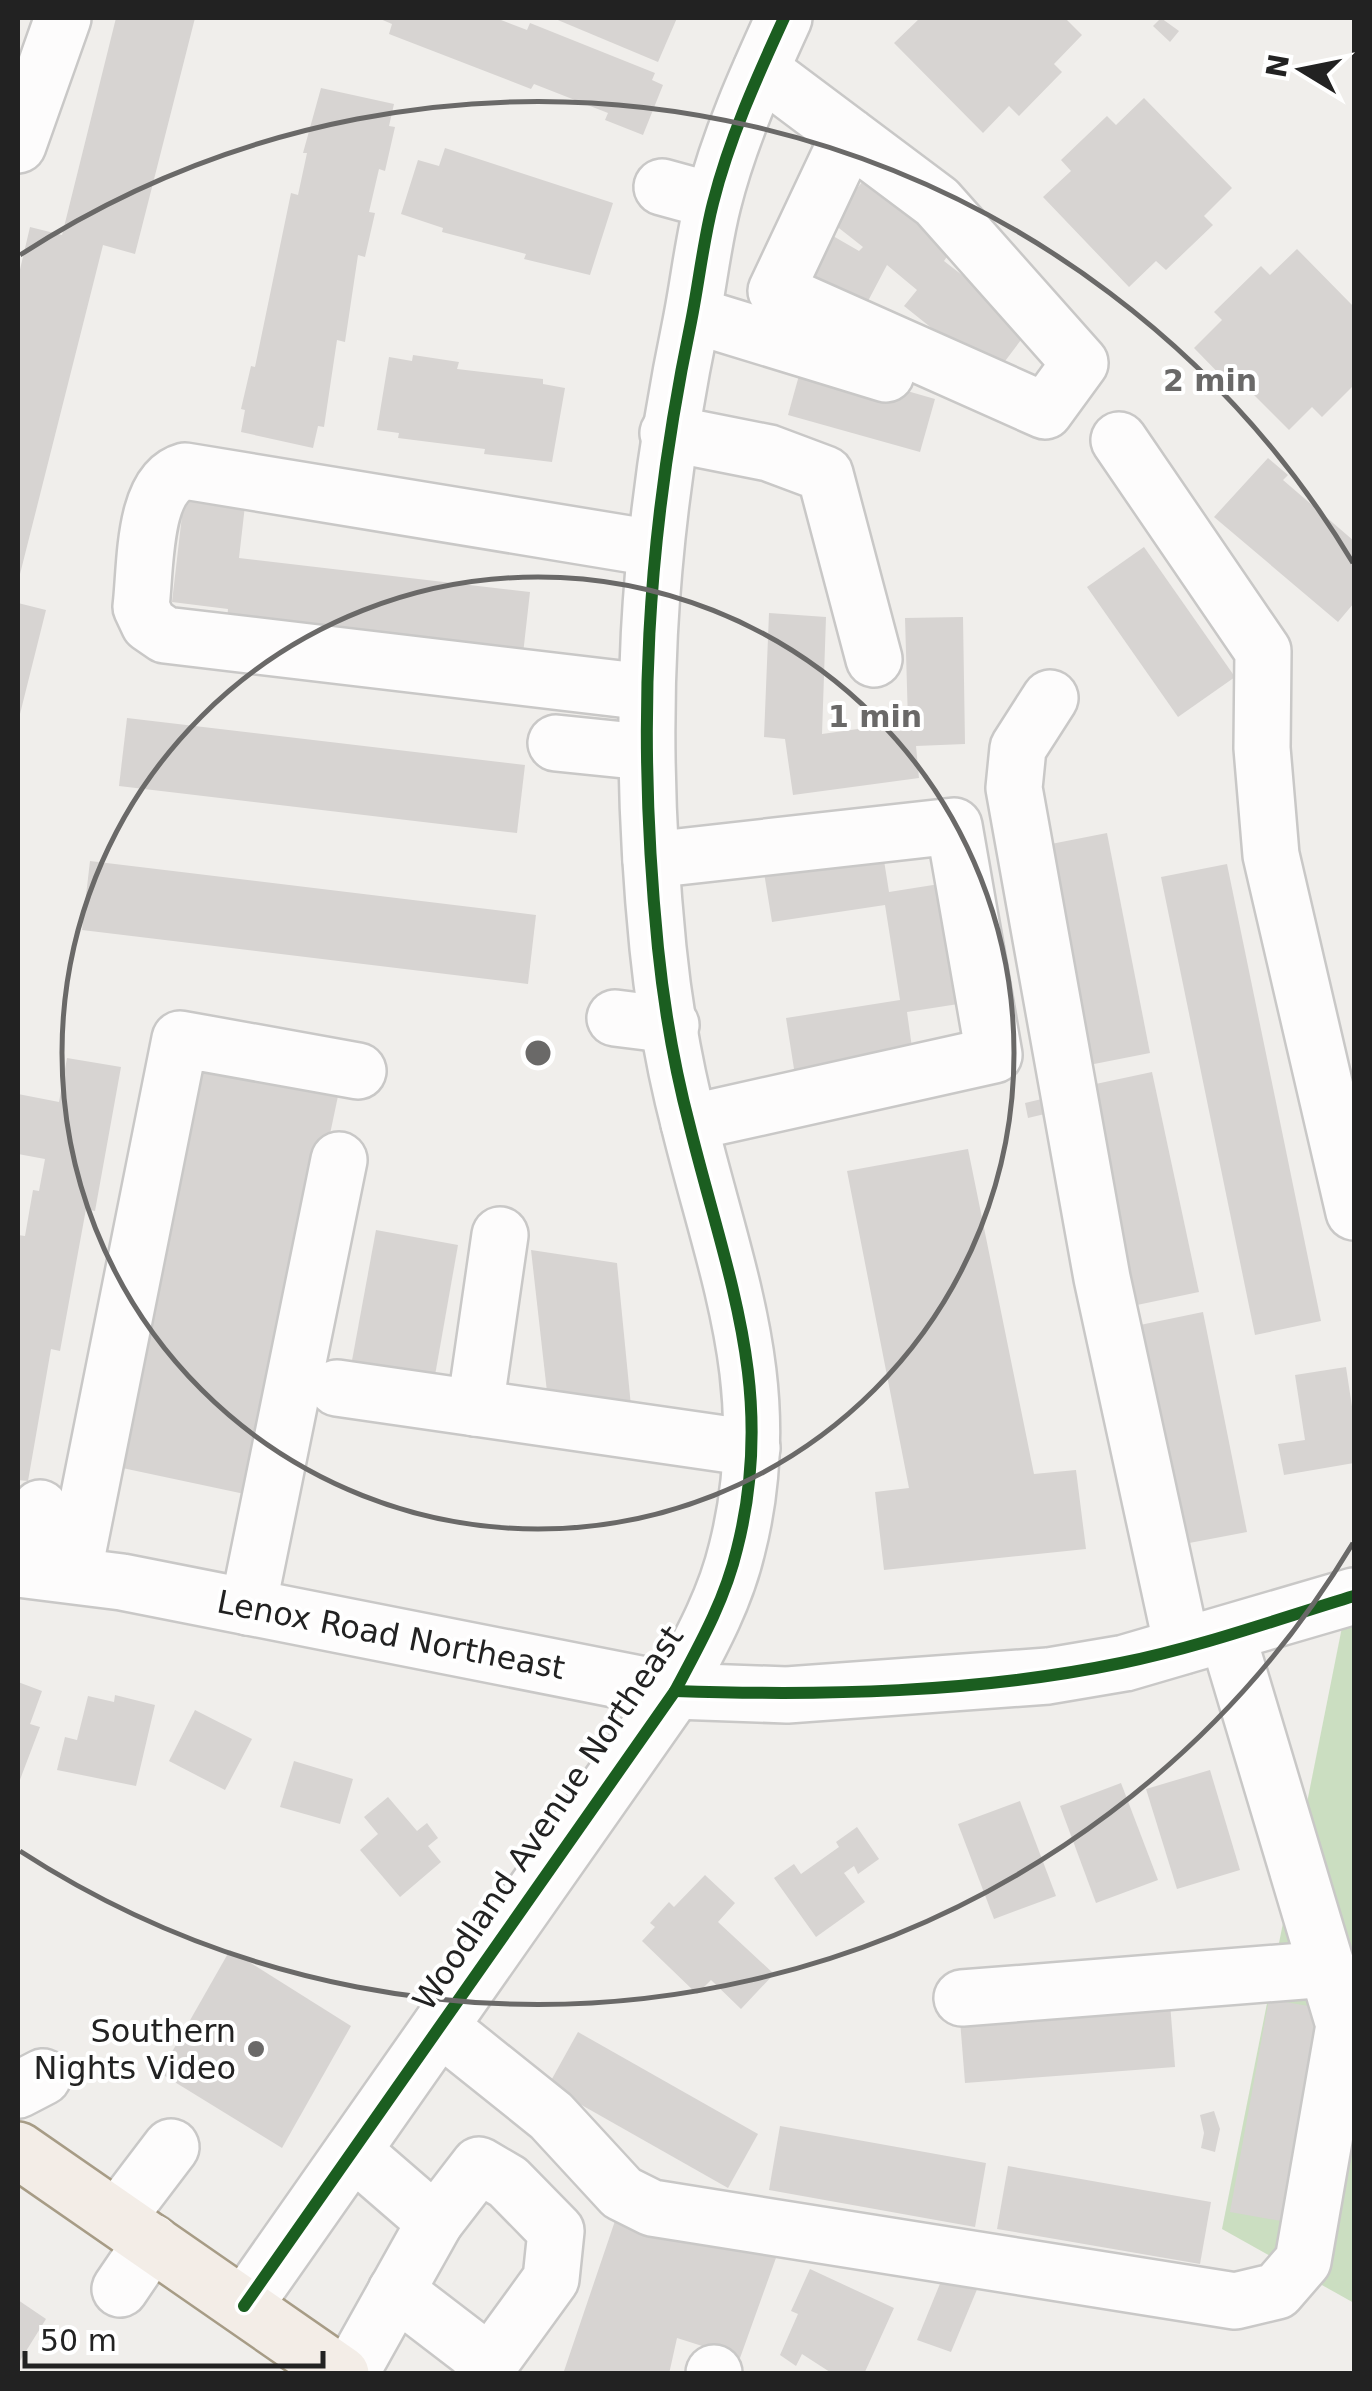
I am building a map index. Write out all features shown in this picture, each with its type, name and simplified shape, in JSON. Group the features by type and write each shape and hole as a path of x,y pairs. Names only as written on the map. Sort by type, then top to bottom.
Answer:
{"main road":[{"path":"18,2150 244,2306 310,2364"}],"street":[{"path":"18,145 63,18"},
{"path":"772,32 849,136 938,202 1080,363 1044,411 776,291 849,136"},
{"name":"Woodland Avenue Northeast","path":"244,2306 285,2223 353,2151 675,1691 711,1625 737,1552 754,1406 744,1322 689,1123 658,952 644,752 656,532 668,433 692,315 688,194 772,32"},
{"path":"692,315 923,385 1046,451"},
{"path":"668,433 769,453 824,474 874,659"},
{"path":"1119,440 1263,651 1262,748 1271,855 1354,1212"},
{"path":"196,444 656,532"},
{"path":"646,692 165,635 149,624 141,607 156,493 167,476 185,470 656,532"},
{"path":"440,2027 551,2116 622,2193 652,2208 1235,2301 1277,2292 1303,2261 1344,2025 1328,1969 1205,1640 1102,1278 1014,788 1013,766 1018,748 1050,698"},
{"path":"556,743 644,752"},
{"path":"651,860 954,826 994,1055 689,1123"},
{"path":"615,1018 671,1025"},
{"path":"39,1571 180,1039 358,1070"},
{"path":"248,1607 339,1160"},
{"path":"475,1408 500,1236"},
{"path":"337,1388 752,1448"},
{"path":"39,1571 40,1508"},
{"name":"Lenox Road Northeast","path":"39,1571 248,1607 675,1691 787,1695 1048,1676 1205,1640 1354,1596"},
{"path":"962,1998 1328,1969"},
{"path":"120,2288 134,2230 171,2147"},
{"path":"353,2151 435,2222"},
{"path":"350,2374 435,2222 480,2165 508,2182 556,2232 551,2279 486,2368 396,2292"}],"green space":[{"path":"1350,1587 1354,1588 1354,2303 1222,2229"}],"building":[{"path":"116,18 195,18 135,254 103,245 18,582 18,278 30,227 62,235"},
{"path":"378,18 496,18 527,30 530,23 655,73 652,80 663,85 643,135 605,120 608,113 534,84 531,89 389,34 392,24"},
{"path":"553,18 677,18 658,62"},
{"path":"920,18 1065,18 1082,35 1054,64 1062,72 1019,116 1009,106 983,133 894,43"},
{"path":"1161,18 1179,31 1170,42 1153,26"},
{"path":"321,88 394,104 389,126 395,127 385,171 379,169 369,212 375,213 365,257 358,255 345,342 337,340 324,427 318,426 313,448 241,432 245,410 241,409 251,366 255,367 291,193 298,195 307,153 303,153"},
{"path":"1144,98 1232,188 1204,216 1213,225 1166,270 1156,261 1129,287 1043,197 1071,171 1061,160 1107,116 1116,125"},
{"path":"445,148 613,203 590,275 524,259 526,254 442,232 443,228 401,214 418,160 439,166"},
{"path":"868,175 957,242 944,261 1030,328 993,377 904,306 917,290 887,265 858,320 804,289 833,236 859,251 863,247 830,221"},
{"path":"1297,249 1354,307 1354,385 1322,417 1312,407 1289,430 1243,384 1236,391 1194,348 1222,320 1214,312 1261,266 1270,275"},
{"path":"413,355 459,362 457,369 543,379 543,384 565,388 552,462 484,454 485,449 398,438 399,433 377,430 389,357 412,361"},
{"path":"803,361 935,399 920,452 788,415"},
{"path":"1268,458 1288,475 1283,480 1354,541 1354,603 1338,622 1214,517"},
{"path":"186,481 247,488 239,558 530,592 523,654 227,620 228,609 172,602"},
{"path":"1144,547 1235,677 1178,717 1087,587"},
{"path":"18,603 46,610 19,718 18,718"},
{"path":"769,613 826,617 822,734 908,722 905,618 963,617 965,744 916,746 919,778 793,795 785,739 764,737"},
{"path":"127,718 525,765 517,833 119,786"},
{"path":"1107,833 1150,1053 1089,1065 1046,845"},
{"path":"880,835 889,892 952,882 971,1002 907,1012 915,1069 797,1088 786,1018 900,1000 885,905 772,922 761,854"},
{"path":"90,861 536,915 528,984 82,930"},
{"path":"1227,864 1321,1321 1255,1335 1161,877"},
{"path":"67,1058 121,1067 95,1211 86,1209 60,1351 51,1349 28,1481 18,1480 18,1235 25,1236 33,1190 39,1191 45,1159 18,1154 18,1094 59,1102"},
{"path":"196,1066 338,1096 254,1496 113,1466"},
{"path":"1152,1072 1199,1292 1137,1305 1091,1085"},
{"path":"1046,1098 1049,1113 1028,1118 1025,1103"},
{"path":"968,1149 1034,1474 1076,1470 1086,1549 884,1570 875,1492 909,1488 847,1171"},
{"path":"376,1230 458,1245 434,1381 351,1366"},
{"path":"531,1250 617,1263 631,1406 547,1392"},
{"path":"1203,1312 1247,1532 1184,1544 1140,1325"},
{"path":"1346,1367 1354,1420 1354,1463 1284,1475 1278,1444 1305,1440 1295,1375"},
{"path":"18,1682 42,1691 30,1724 40,1727 18,1785"},
{"path":"115,1695 155,1705 136,1786 57,1770 65,1737 77,1740 88,1696 114,1702"},
{"path":"195,1710 252,1739 225,1790 169,1761"},
{"path":"294,1761 353,1779 340,1824 280,1807"},
{"path":"1210,1770 1240,1870 1177,1889 1146,1789"},
{"path":"1121,1783 1158,1880 1096,1903 1060,1806"},
{"path":"388,1797 417,1831 427,1823 438,1838 428,1846 441,1862 400,1897 360,1850 378,1834 364,1817"},
{"path":"1020,1801 1056,1896 994,1919 958,1824"},
{"path":"857,1827 879,1859 858,1874 854,1866 844,1873 865,1902 816,1937 774,1878 794,1864 801,1874 839,1847 836,1842"},
{"path":"705,1875 735,1903 718,1922 774,1974 741,2009 711,1980 697,1994 642,1941 655,1927 650,1923 669,1902 674,1907"},
{"name":"Southern Nights Video","path":"230,1950 351,2026 282,2148 160,2073"},
{"path":"1269,1999 1331,2010 1292,2223 1230,2212"},
{"path":"1170,2003 1175,2067 965,2083 960,2020"},
{"path":"578,2032 758,2134 728,2188 548,2086"},
{"path":"1214,2111 1220,2129 1215,2152 1201,2148 1204,2133 1200,2115"},
{"path":"780,2126 986,2163 975,2227 769,2190"},
{"path":"1008,2166 1211,2202 1200,2264 997,2229"},
{"path":"618,2212 781,2244 740,2358 677,2338 669,2374 563,2374"},
{"path":"810,2269 894,2308 864,2374 833,2374 802,2354 796,2366 780,2355 798,2314 791,2311"},
{"path":"946,2269 983,2275 951,2352 917,2340"},
{"path":"18,2300 46,2319 18,2364"}],"cycle path":[{"path":"244,2306 675,1691 718,1604 737,1549 748,1492 752,1438 749,1386 732,1285 685,1105 667,1016 651,867 649,634 664,480 706,232 735,132 784,18"},
{"path":"675,1691 899,1690 1011,1681 1180,1649 1354,1596"}],"place":[{"name":"Southern Nights Video","path":"256,2049"}]}
